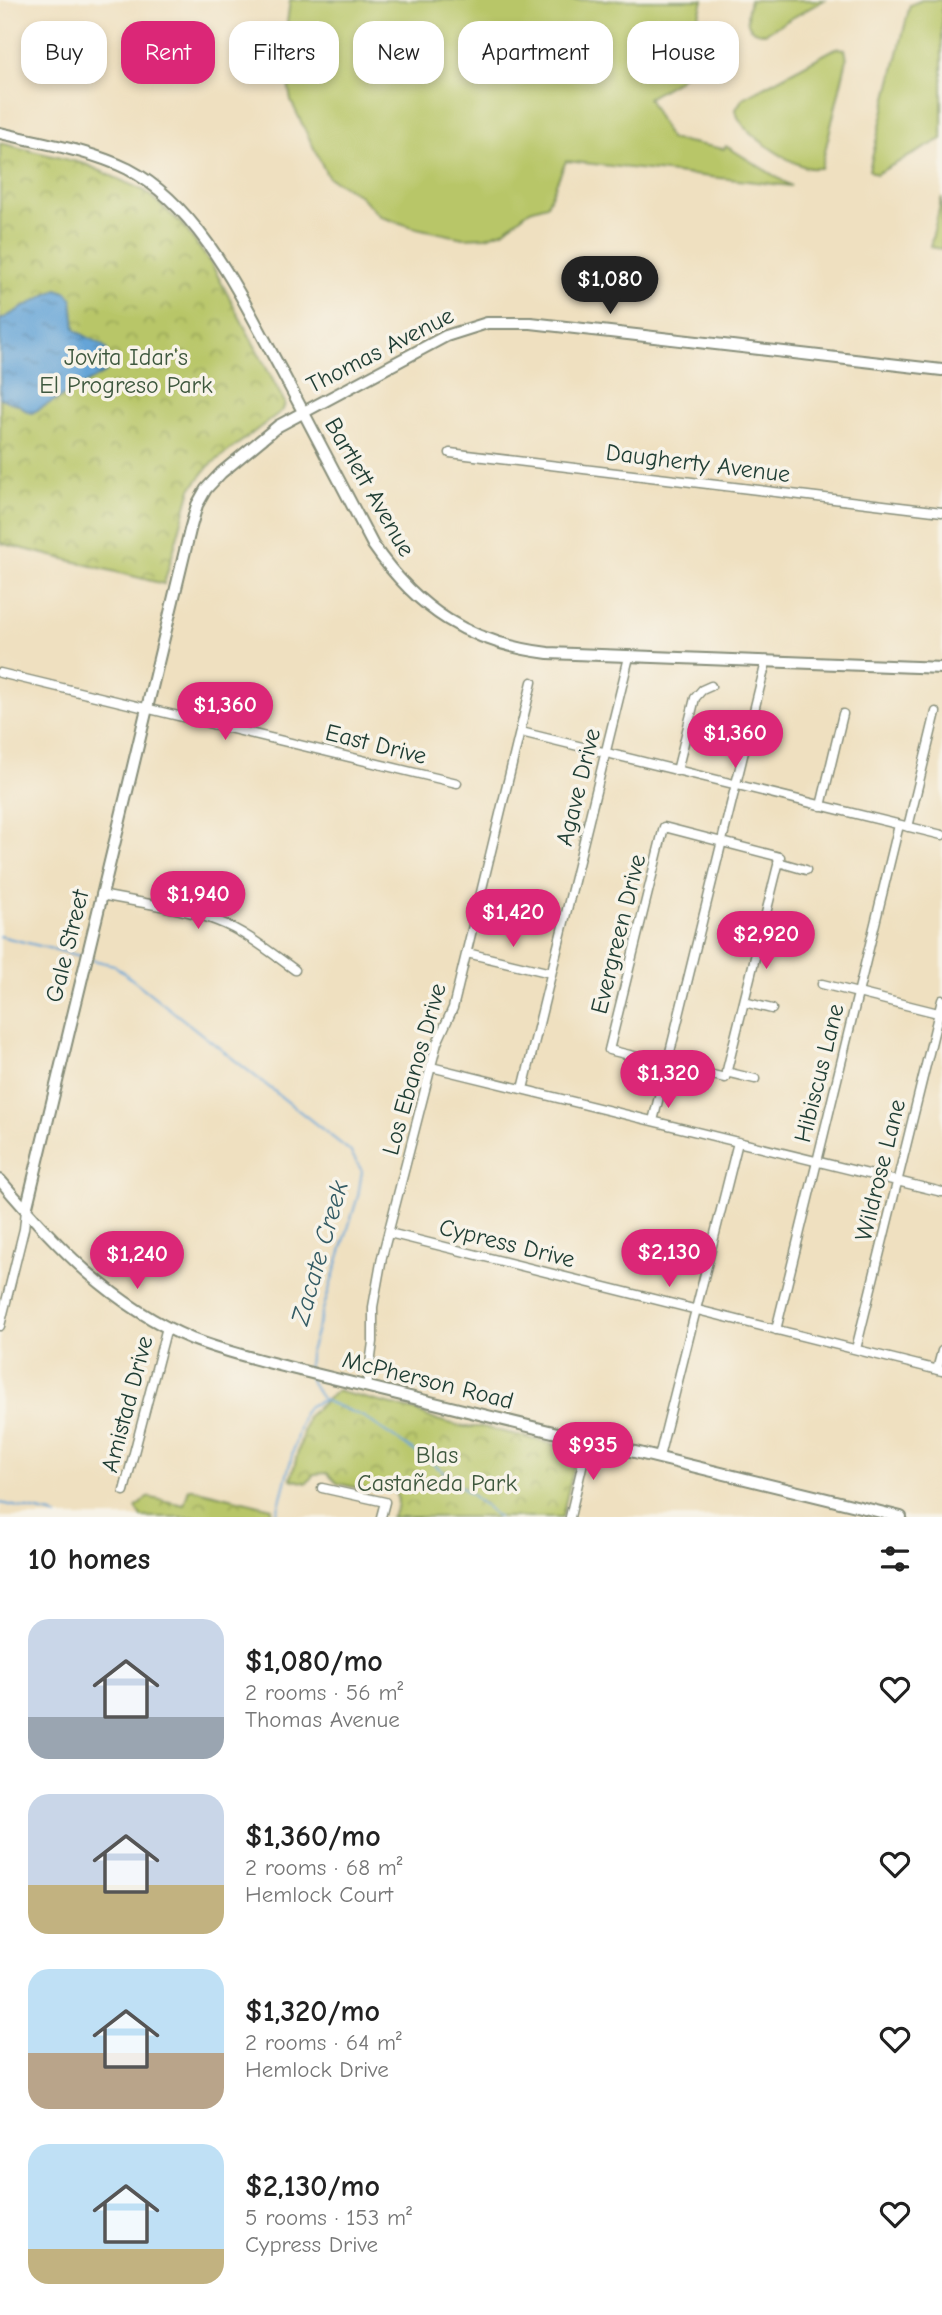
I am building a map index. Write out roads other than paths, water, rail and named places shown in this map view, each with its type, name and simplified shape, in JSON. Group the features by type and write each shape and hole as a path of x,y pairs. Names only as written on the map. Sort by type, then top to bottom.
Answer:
{"main road":[{"name":"Bartlett Avenue","path":"0,133 128,169 163,193 201,233 242,298 373,545 415,596 444,619 474,635 519,649 548,653 942,668"},
{"name":"Thomas Avenue","path":"179,576 197,505 220,473 278,426 446,335 468,328 509,322 942,370"},
{"name":"Gale Street","path":"26,1210 179,576"},
{"name":"McPherson Road","path":"0,1180 93,1278 135,1309 167,1327 214,1347 883,1515 901,1517"}],"street":[{"name":"Daugherty Avenue","path":"450,453 942,512"},
{"name":"Agave Drive","path":"523,1090 629,657"},
{"path":"653,1121 766,662"},
{"name":"East Drive","path":"0,673 457,783"},
{"name":"Los Ebanos Drive","path":"367,1387 373,1342 373,1307 382,1257 431,1067 453,1008 532,682"},
{"path":"677,771 695,698 702,690 711,686"},
{"name":"Hibiscus Lane","path":"776,1330 858,993 936,712"},
{"path":"821,806 843,714"},
{"path":"521,732 942,835"},
{"name":"Evergreen Drive","path":"667,1064 609,1050 664,827 722,842"},
{"path":"722,842 806,870"},
{"path":"726,1075 779,859"},
{"path":"101,895 218,922 249,938 295,970"},
{"path":"761,932 789,940"},
{"path":"467,953 551,973"},
{"path":"822,984 940,1014"},
{"name":"Wildrose Lane","path":"856,1349 942,1000"},
{"path":"744,1002 772,1009"},
{"path":"667,1064 755,1079"},
{"path":"431,1067 942,1192"},
{"path":"659,1458 738,1142"},
{"name":"Gale Street","path":"0,1326 24,1229 26,1210"},
{"name":"Cypress Drive","path":"389,1233 940,1370"},
{"name":"Amistad Drive","path":"124,1491 167,1327"},
{"path":"940,1370 942,1351"},
{"path":"570,1517 588,1441"},
{"path":"322,1488 385,1502 381,1517"}],"water":[{"path":"57,289 72,298 75,329 105,348 108,361 106,372 32,413 0,397 0,320"}],"waterway":[{"name":"Zacate Creek","path":"0,936 84,957"},
{"name":"Zacate Creek","path":"93,960 114,965 350,1151 362,1171 358,1196 309,1355 308,1369"},
{"name":"Zacate Creek","path":"309,1377 323,1400 364,1417 440,1469 498,1517"},
{"path":"276,1517 303,1413 309,1406 323,1400"},
{"path":"0,1503 57,1517"}],"park label":[{"name":"Jovita Idar's El Progreso Park","path":"126,371"},
{"name":"Blas Castañeda Park","path":"437,1469"}]}
